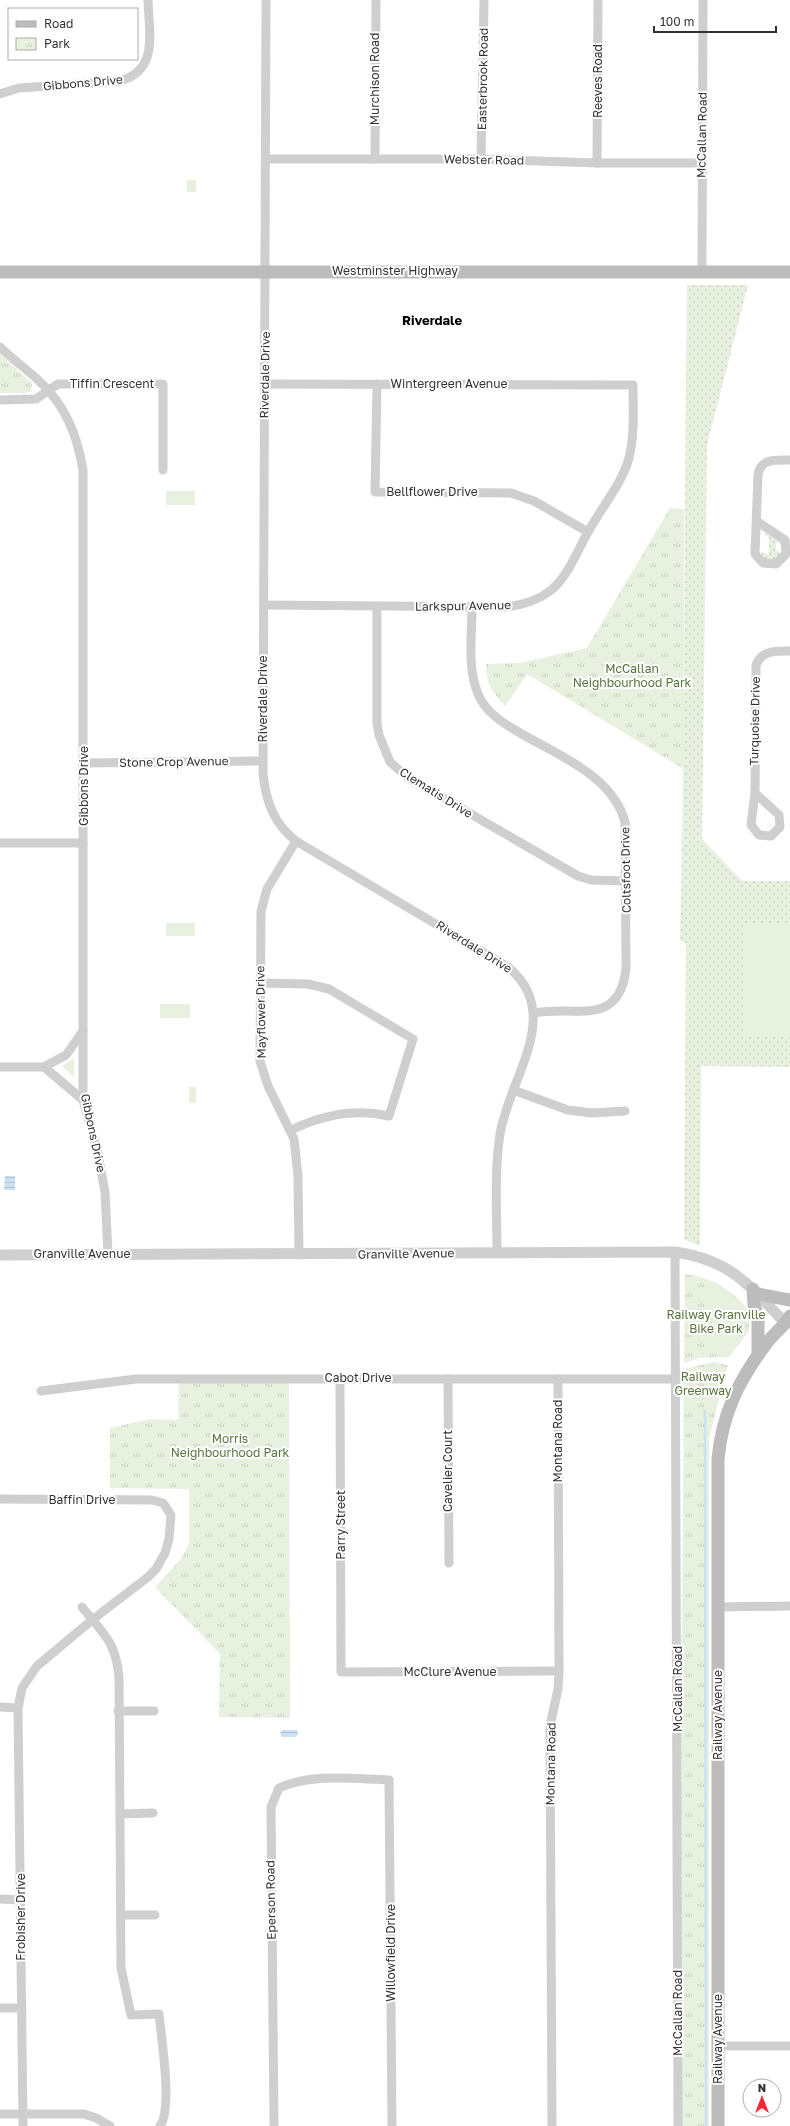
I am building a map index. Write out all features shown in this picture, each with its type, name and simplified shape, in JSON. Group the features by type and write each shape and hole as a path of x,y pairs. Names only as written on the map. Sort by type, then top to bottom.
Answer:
{"main road":[{"name":"Westminster Highway","path":"0,272 702,270 790,272"},
{"path":"758,1355 758,1317 754,1305 756,1291 790,1300"},
{"name":"Railway Avenue","path":"718,2126 718,1459 720,1434 736,1391 758,1355 776,1332 789,1321"}],"street":[{"name":"Gibbons Drive","path":"0,94 19,88 120,81 131,78 140,71 146,61 149,47 148,0"},
{"name":"Riverdale Drive","path":"266,0 264,271 264,785 269,806 279,825 296,841 508,967 519,977 529,994 534,1013 533,1035 513,1090 500,1132 498,1151 497,1253"},
{"name":"Murchison Road","path":"375,159 376,0"},
{"name":"Easterbrook Road","path":"481,159 484,0"},
{"name":"Reeves Road","path":"597,163 598,0"},
{"name":"McCallan Road","path":"702,270 701,163 703,0"},
{"name":"Webster Road","path":"266,159 481,159 597,163 701,163"},
{"name":"Gibbons Drive","path":"0,347 48,390 61,405 72,426 80,448 83,470 83,1100 98,1154 105,1192 108,1254"},
{"name":"Tiffin Crescent","path":"48,390 58,384 163,384 163,470"},
{"name":"Wintergreen Avenue","path":"265,384 633,385"},
{"name":"Bellflower Drive","path":"376,384 375,492 511,493 534,501 588,532"},
{"name":"Larkspur Avenue","path":"264,606 516,606 535,600 544,595 552,590 566,572 618,481 628,460 632,438 633,385"},
{"path":"0,400 36,399 48,390"},
{"path":"758,522 785,540 786,554 776,564 763,563 755,554 758,522 759,470 762,464 766,461 790,460"},
{"name":"Clematis Drive","path":"377,607 377,724 382,744 395,768 407,777 573,873 591,880 627,881"},
{"name":"Coltsfoot Drive","path":"472,607 472,670 476,689 482,702 502,723 590,774 612,793 622,811 625,822 627,881 626,969 624,983 618,998 606,1007 601,1008 534,1013"},
{"name":"Turquoise Drive","path":"755,793 779,815 780,827 771,836 758,835 752,829 751,820 755,793 756,665 762,655 769,652 790,651"},
{"name":"Stone Crop Avenue","path":"84,763 263,761"},
{"name":"Mayflower Drive","path":"296,841 267,889 263,901 260,921 260,1061 268,1086 291,1130 298,1162 299,1255"},
{"path":"0,843 83,843"},
{"path":"260,983 308,984 329,989 413,1039 389,1116 345,1113 321,1118 291,1130"},
{"path":"0,1067 44,1067 66,1055 79,1040 84,1028"},
{"path":"44,1067 83,1100"},
{"path":"513,1090 568,1110 592,1113 625,1111"},
{"name":"McCallan Road","path":"675,1252 677,1379 678,2126"},
{"name":"Granville Avenue","path":"0,1255 299,1255 675,1252 706,1258 722,1265 756,1291 789,1321"},
{"name":"Parry Street","path":"340,1378 341,1672"},
{"name":"Cabot Drive","path":"40,1391 136,1379 677,1379"},
{"name":"Cavelier Court","path":"448,1379 449,1563"},
{"name":"Montana Road","path":"552,2126 550,1726 558,1689 559,1672 558,1379"},
{"name":"Baffin Drive","path":"0,1499 152,1500 163,1503"},
{"name":"Frobisher Drive","path":"23,2126 18,1708 22,1688 30,1674 92,1620 148,1577 163,1559 169,1539 171,1522 170,1511 163,1503"},
{"path":"719,1607 790,1606"},
{"path":"82,1607 107,1638 117,1657 121,1968 132,2015 159,2014 165,2069 165,2112 160,2126"},
{"name":"McClure Avenue","path":"341,1672 559,1672"},
{"path":"0,1707 18,1708"},
{"path":"118,1711 154,1710"},
{"name":"Eperson Road","path":"274,2126 270,1832 271,1807 274,1796 279,1788 303,1780 389,1780"},
{"name":"Willowfield Drive","path":"389,1780 392,2126"},
{"path":"120,1814 153,1813"},
{"path":"0,1899 21,1900"},
{"path":"120,1915 155,1915"},
{"path":"0,2008 21,2008"},
{"path":"718,2046 790,2046"},
{"path":"0,2114 84,2114 96,2118 110,2126"}],"green space":[{"path":"187,180 196,180 196,192 187,192"},
{"path":"687,285 748,285 707,445 702,839 742,881 790,881 790,1067 701,1066 700,1246 684,1239 686,944 680,940 683,776"},
{"path":"0,354 32,383 31,391 23,394 0,393"},
{"path":"166,491 195,491 195,505 166,505"},
{"name":"McCallan Neighbourhood Park","path":"670,508 684,509 684,769 527,674 505,706 491,687 486,671 486,664 520,663 587,648"},
{"path":"763,532 780,540 784,546 776,542 776,550 784,555 773,562 762,558 762,551 769,555 769,538"},
{"path":"166,923 195,923 195,936 166,936"},
{"path":"743,924 790,924 790,1036 743,1036"},
{"path":"160,1004 190,1004 190,1018 160,1018"},
{"path":"74,1058 74,1077 62,1066"},
{"path":"189,1087 196,1087 196,1103 189,1103"},
{"name":"Railway Granville Bike Park","path":"685,1274 704,1278 721,1286 736,1297 749,1311 749,1331 729,1357 699,1358 684,1363"},
{"path":"709,1284 725,1290 747,1310 745,1322 734,1349 730,1350 709,1347 705,1342 704,1289"},
{"name":"Railway Greenway","path":"713,1362 728,1365 709,1438 709,2126 678,2126 684,1369"},
{"name":"Morris Neighbourhood Park","path":"179,1382 289,1383 290,1718 219,1717 220,1654 155,1587 181,1559 189,1544 189,1489 110,1488 110,1428 150,1419 178,1420"}],"water":[{"path":"5,1176 15,1176 15,1190 4,1190"},
{"path":"282,1730 297,1730 298,1734 296,1737 282,1737 280,1733"}],"waterway":[{"path":"705,1411 706,2126"}],"district":[{"name":"Riverdale","path":"432,320"}]}
